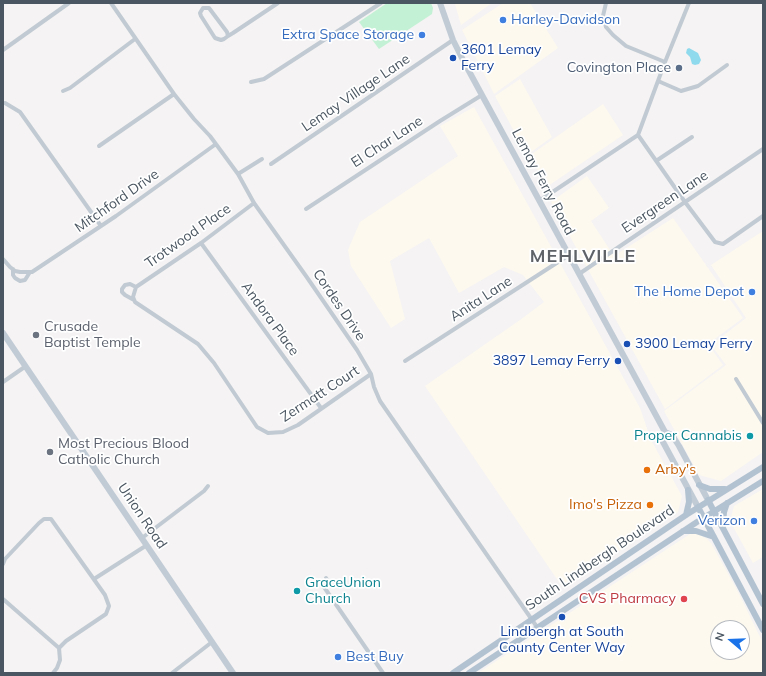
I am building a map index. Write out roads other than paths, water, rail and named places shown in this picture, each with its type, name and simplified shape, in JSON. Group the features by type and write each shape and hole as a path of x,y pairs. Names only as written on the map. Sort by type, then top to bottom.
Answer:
{"main road":[{"name":"Lemay Ferry Road","path":"440,3 453,40 482,95 665,432 672,435 763,604"},
{"name":"Union Road","path":"3,333 233,673"},
{"name":"Lemay Ferry Road","path":"665,432 663,442 763,630"},
{"name":"South Lindbergh Boulevard","path":"453,673 708,500 763,467"},
{"name":"South Lindbergh Boulevard","path":"469,673 683,531 763,481"},
{"path":"699,484 710,489 726,489"},
{"path":"686,515 688,490"},
{"path":"723,528 724,512 727,503"},
{"path":"683,531 696,531 714,538"}],"street":[{"path":"3,50 69,3"},
{"name":"Cordes Drive","path":"110,3 174,94 210,136 238,174 254,204 357,350 371,374 374,387 380,401 538,627"},
{"path":"228,36 227,32 209,8 202,8 200,13 201,16 216,38 220,40 228,36 278,3"},
{"path":"251,82 264,79 381,3"},
{"path":"606,3 603,16 606,27 613,35 626,46 665,62"},
{"path":"539,201 638,135 689,3"},
{"path":"63,91 70,88 135,39"},
{"name":"Lemay Village Lane","path":"271,164 453,40"},
{"path":"658,81 681,91 698,86 727,65"},
{"path":"98,146 174,94"},
{"name":"El Char Lane","path":"306,209 440,120 482,95"},
{"path":"5,102 20,112 101,226"},
{"path":"638,135 715,242 723,244 763,216"},
{"path":"656,161 692,137"},
{"name":"Mitchford Drive","path":"3,259 13,269 13,275 15,278 20,281 25,280 30,272 101,226 216,144"},
{"name":"Evergreen Lane","path":"579,274 763,149"},
{"path":"238,174 262,159"},
{"name":"Trotwood Place","path":"134,300 122,292 125,285 130,284 136,288 254,204"},
{"name":"Andora Place","path":"201,242 321,408"},
{"name":"Anita Lane","path":"406,362 569,255"},
{"path":"13,269 20,272 30,272"},
{"path":"134,300 136,288"},
{"name":"Zermatt Court","path":"134,300 134,302 194,341 202,348 258,427 268,433 283,432 298,424 371,374"},
{"path":"3,382 26,366"},
{"path":"736,379 763,423"},
{"path":"142,538 204,492 208,486"},
{"path":"3,564 5,559 39,522 44,519 51,520 105,595 109,606 106,614 66,641 59,648"},
{"path":"94,579 147,545"},
{"path":"326,578 329,583 324,587 383,673"},
{"path":"3,599 59,648 60,660 53,673"},
{"path":"172,673 212,642"}],"water":[{"path":"689,48 698,53 701,60 699,64 692,64 690,57 686,53 687,49"}],"place":[{"name":"Harley-Davidson","path":"503,20"},
{"name":"Extra Space Storage","path":"422,35"},
{"name":"3601 Lemay Ferry","path":"453,58"},
{"name":"Covington Place","path":"679,68"},
{"name":"The Home Depot","path":"752,292"},
{"name":"Crusade Baptist Temple","path":"36,335"},
{"name":"3900 Lemay Ferry","path":"627,344"},
{"name":"3897 Lemay Ferry","path":"618,361"},
{"name":"Proper Cannabis","path":"750,436"},
{"name":"Most Precious Blood Catholic Church","path":"50,452"},
{"name":"Arby's","path":"647,470"},
{"name":"Imo's Pizza","path":"650,505"},
{"name":"Verizon","path":"754,521"},
{"name":"GraceUnion Church","path":"297,591"},
{"name":"CVS Pharmacy","path":"684,599"},
{"name":"Lindbergh at South County Center Way","path":"562,617"},
{"name":"Best Buy","path":"338,657"}],"district":[{"name":"MEHLVILLE","path":"583,257"}]}
